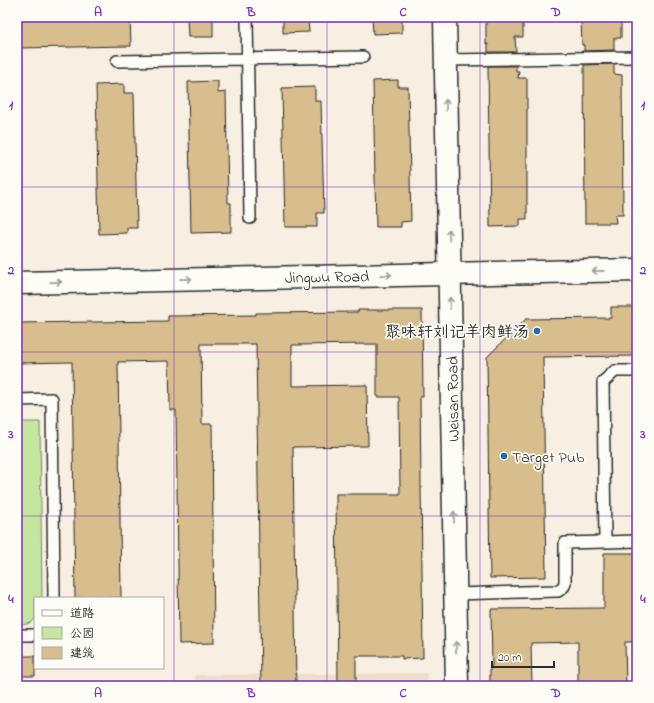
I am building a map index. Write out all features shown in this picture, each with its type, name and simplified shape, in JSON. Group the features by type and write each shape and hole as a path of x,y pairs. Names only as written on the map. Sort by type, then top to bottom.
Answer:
{"street":[{"name":"Weisan Road","path":"445,17 457,686"},
{"name":"Jingwu Road","path":"17,283 637,270"}],"lane":[{"path":"247,17 250,218"},
{"path":"118,61 363,57"},
{"path":"445,60 637,57"},
{"path":"605,542 603,382 615,371 637,371"},
{"path":"17,400 52,399 54,597"},
{"path":"455,594 558,591 566,582 565,543 637,542"},
{"path":"17,635 34,635"}],"shaded area":[{"path":"427,673 428,686 195,686 195,675"}],"green space":[{"path":"17,422 40,422 42,597 34,597 34,620 31,623 17,626"}],"building":[{"path":"19,17 130,17 131,46 17,48 17,31 20,31"},
{"path":"187,17 213,17 213,37 188,37"},
{"path":"283,17 308,17 309,32 283,33"},
{"path":"372,17 402,17 402,33 373,34"},
{"path":"486,17 523,17 523,37 515,37 516,52 488,52 488,44 486,44"},
{"path":"581,17 621,17 621,38 614,38 614,50 584,51 584,45 582,45"},
{"path":"614,64 614,74 622,75 623,215 615,215 616,223 585,223 584,65"},
{"path":"488,66 516,66 516,71 519,71 518,78 527,78 527,219 520,219 520,226 490,227"},
{"path":"398,80 398,87 408,87 411,221 401,222 401,227 376,227 373,81"},
{"path":"218,81 218,93 226,92 228,203 231,203 231,232 191,233 188,82"},
{"path":"124,84 124,93 134,93 137,228 127,228 127,233 99,234 96,85"},
{"path":"315,87 315,101 321,101 324,213 317,213 317,227 285,227 282,88"},
{"path":"611,307 637,307 637,356 543,357 546,577 490,578 487,357 526,319 611,318"},
{"path":"358,310 422,310 423,397 420,397 423,658 402,659 402,656 356,656 356,686 338,686 336,494 400,494 399,397 377,397 377,344 292,345 292,386 367,385 368,446 293,447 296,686 261,686 256,344 201,344 202,424 212,424 214,643 179,644 176,410 170,410 169,361 118,362 121,597 75,597 72,362 17,363 17,323 168,321 168,316 358,312"},
{"path":"604,553 637,553 637,642 625,642 626,686 578,686 578,642 531,643 532,686 490,686 490,666 492,666 491,609 604,608"},
{"path":"17,656 34,656 35,676 17,676"}],"place":[{"name":"聚味轩刘记羊肉鲜汤","path":"537,331"},
{"name":"Target Pub","path":"504,456"}]}
